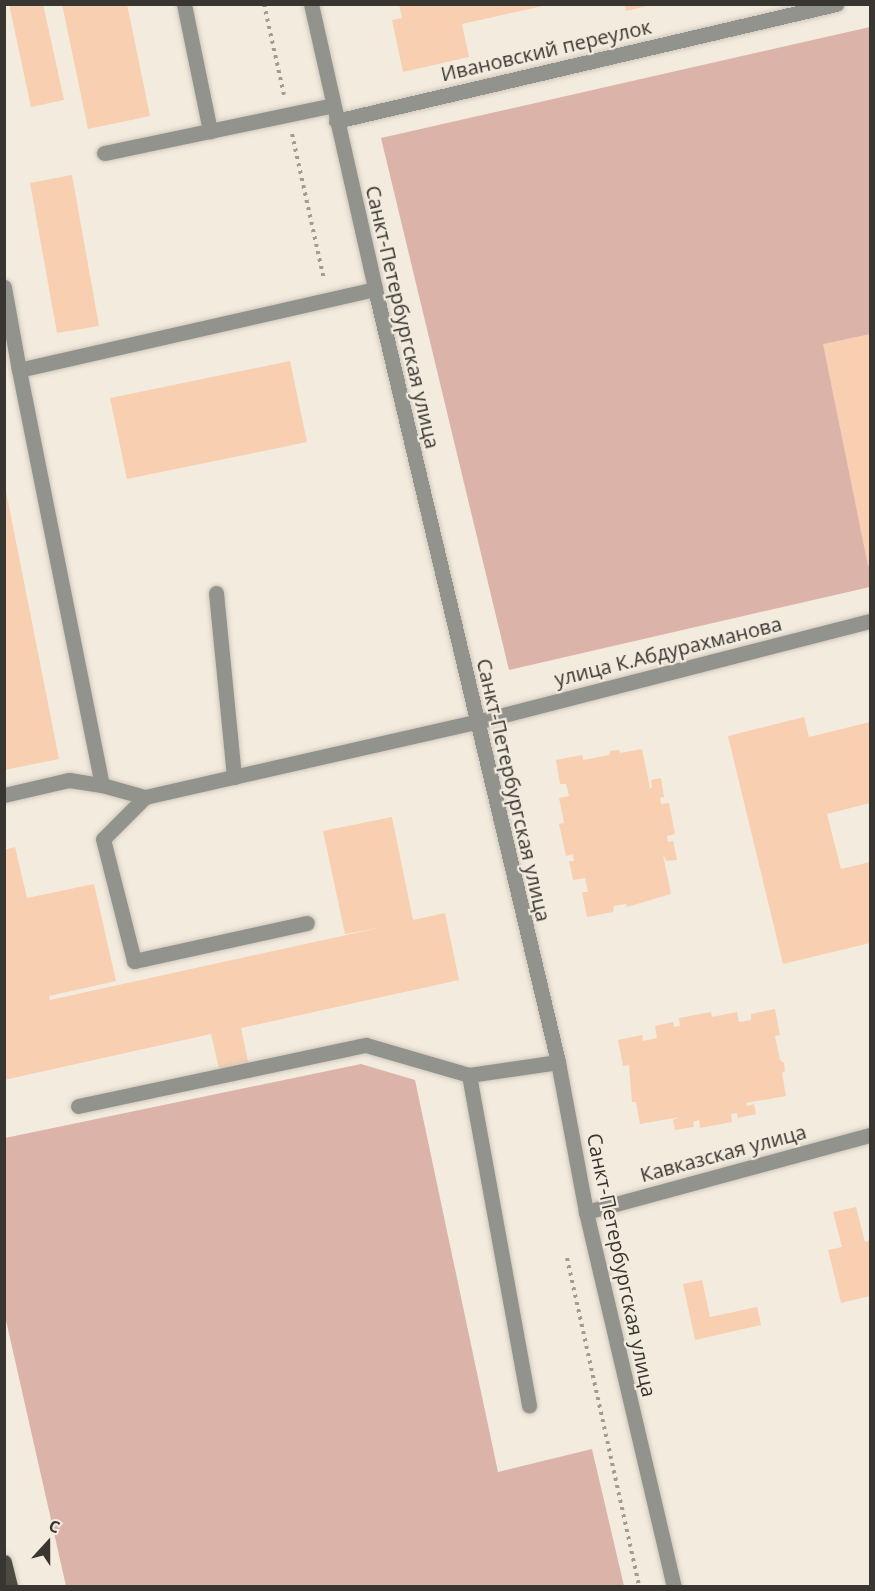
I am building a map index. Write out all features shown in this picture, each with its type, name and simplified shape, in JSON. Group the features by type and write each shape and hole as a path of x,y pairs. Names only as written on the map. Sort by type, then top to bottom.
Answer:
{"main road":[{"path":"4,1562 10,1587"}],"street":[{"path":"184,4 210,131"},
{"name":"Санкт-Петербургская улица","path":"311,4 336,121 476,722 558,1062 586,1212 674,1587"},
{"name":"Ивановский переулок","path":"336,121 836,4"},
{"path":"104,153 333,105"},
{"path":"4,287 102,785"},
{"path":"19,370 375,289"},
{"path":"216,593 234,777"},
{"name":"улица К.Абдурахманова","path":"145,797 476,722 870,621"},
{"path":"4,795 69,780 102,785 145,797 103,839 134,961 307,923"},
{"path":"78,1106 366,1045 469,1075 558,1062"},
{"path":"469,1075 529,1406"},
{"name":"Кавказская улица","path":"586,1212 870,1135"}],"path":[{"path":"264,4 329,299"},
{"path":"567,1258 639,1587"}],"shaded area":[{"path":"870,27 870,587 509,670 381,138"},
{"path":"361,1064 415,1080 498,1472 592,1449 624,1586 66,1586 5,1316 5,1138"}],"building":[{"path":"9,4 43,4 64,100 31,107"},
{"path":"62,4 127,4 150,116 88,129"},
{"path":"399,4 547,5 462,24 469,57 403,72 392,20 402,18"},
{"path":"624,4 651,4 651,5 626,11"},
{"path":"72,175 99,326 57,333 30,183"},
{"path":"870,334 870,565 868,566 823,344"},
{"path":"290,361 307,442 127,479 110,398"},
{"path":"4,481 59,759 4,770"},
{"path":"804,717 809,737 870,722 870,803 827,814 841,869 870,862 870,943 783,964 728,736"},
{"path":"642,749 650,788 652,788 651,780 661,778 664,797 660,798 661,804 669,803 675,834 667,836 668,842 673,841 677,860 667,861 663,855 671,894 627,907 626,904 614,906 613,912 587,917 582,892 588,892 585,878 573,880 569,861 574,861 573,854 566,856 559,824 564,823 559,798 569,796 566,784 560,784 556,760 582,755 583,760 609,755 610,751 619,750 620,753"},
{"path":"392,817 413,920 445,913 459,980 241,1028 249,1066 220,1073 211,1034 4,1080 4,850 15,847 27,898 94,884 116,981 49,996 50,1000 383,927 345,934 323,831"},
{"path":"775,1009 780,1035 775,1036 780,1060 784,1063 785,1071 782,1073 786,1096 746,1103 747,1106 754,1104 756,1114 738,1118 737,1113 731,1114 732,1122 700,1128 699,1120 693,1122 694,1127 675,1130 673,1120 680,1117 640,1124 636,1102 632,1102 629,1065 623,1066 618,1040 642,1035 643,1041 657,1038 655,1026 673,1022 674,1027 680,1026 679,1018 711,1012 712,1017 737,1012 739,1022 751,1020 751,1014"},
{"path":"856,1207 865,1242 870,1240 870,1296 841,1303 828,1250 842,1247 833,1212"},
{"path":"702,1280 710,1317 757,1307 761,1325 695,1340 683,1284"}]}
